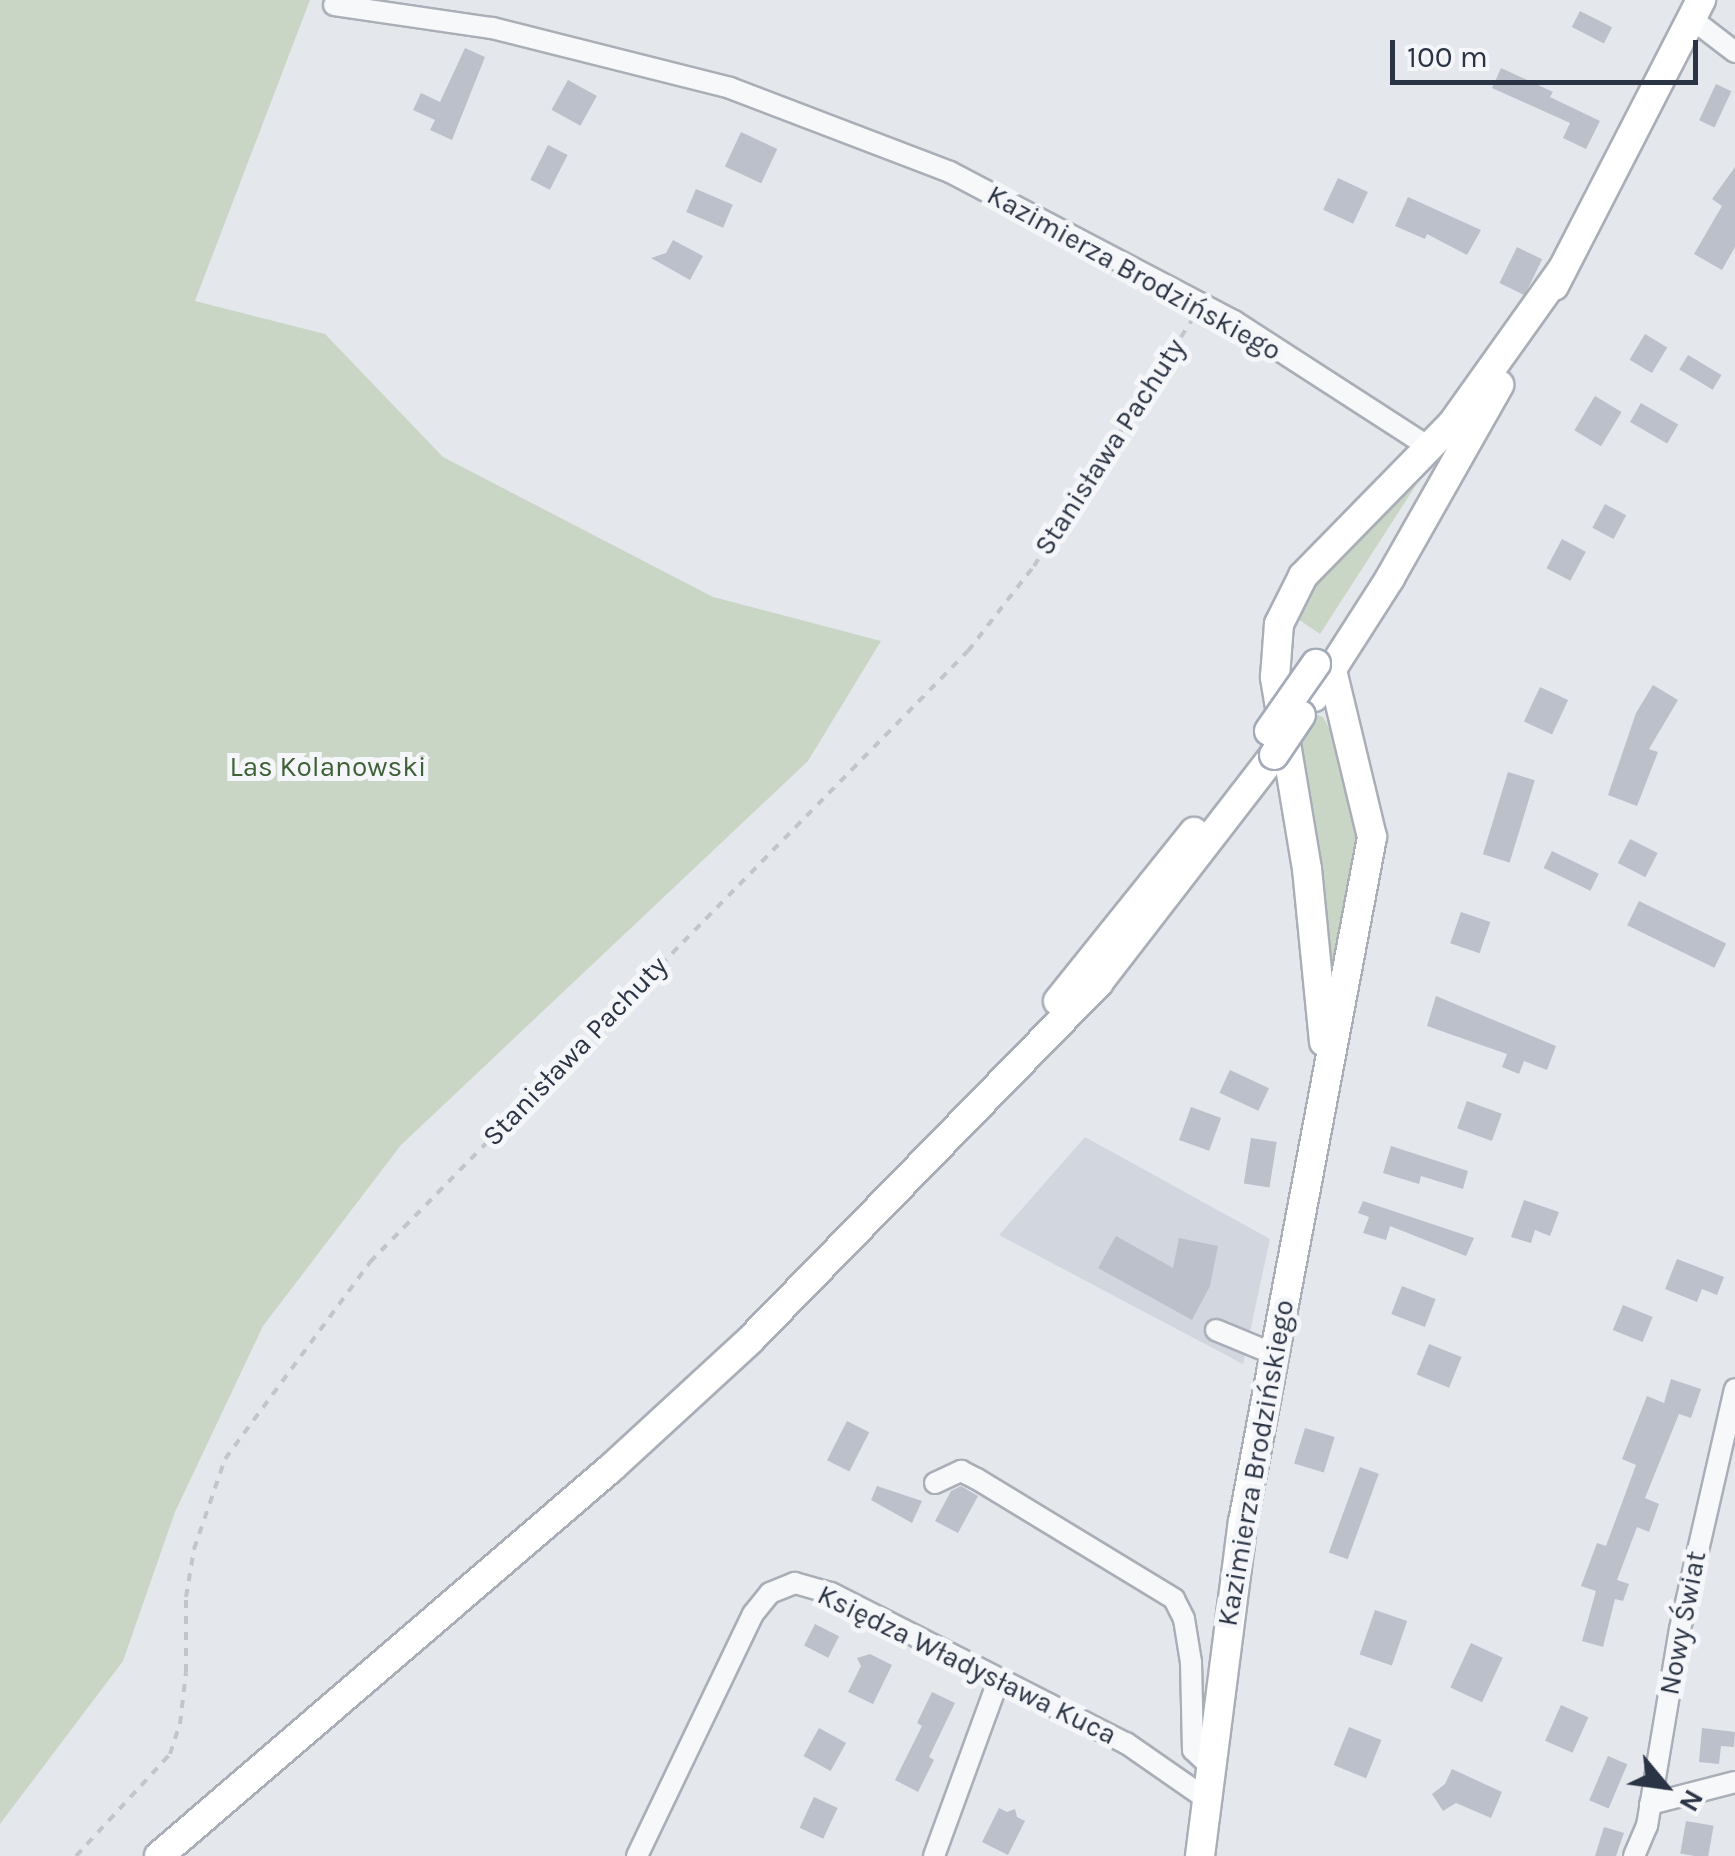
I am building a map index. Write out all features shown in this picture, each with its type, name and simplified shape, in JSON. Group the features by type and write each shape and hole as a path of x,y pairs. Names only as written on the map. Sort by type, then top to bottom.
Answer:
{"main road":[{"path":"1271,743 1324,667 1455,458 1562,270 1696,10"},
{"path":"1429,447 1467,404 1562,270"},
{"name":"Kazimierza Brodzińskiego","path":"1327,1072 1313,918 1275,676 1280,624 1290,596 1316,558 1429,447"},
{"path":"159,1856 625,1456 750,1340 956,1126 1271,743 1314,697 1324,667"},
{"name":"Kazimierza Brodzińskiego","path":"1200,1856 1243,1522 1372,837 1349,743 1324,667"}],"street":[{"name":"Kazimierza Brodzińskiego","path":"334,4 492,28 730,88 950,172 1202,303 1429,447"},
{"path":"1696,10 1735,52"},
{"path":"1216,1330 1274,1354"},
{"name":"Nowy Świat","path":"1634,1856 1650,1804 1680,1629 1735,1390"},
{"path":"935,1483 961,1472 977,1478 1174,1599 1184,1619 1191,1662 1192,1750 1210,1766"},
{"name":"Księdza Władysława Kuca","path":"637,1856 753,1614 770,1593 794,1583 831,1594 1126,1743 1205,1798"},
{"path":"934,1856 998,1681"},
{"path":"1650,1804 1735,1782"}],"path":[{"name":"Stanisława Pachuty","path":"76,1856 170,1754 186,1672 186,1597 194,1549 226,1459 370,1262 968,652 1034,566 1202,303"}],"shaded area":[{"path":"1085,1137 1270,1239 1243,1364 999,1235"}],"green space":[{"name":"Las Kolanowski","path":"0,0 310,0 195,301 325,334 443,457 713,597 881,641 808,761 401,1145 263,1326 175,1512 123,1661 0,1824"},
{"path":"1447,437 1320,634 1298,619 1307,593 1326,567"},
{"path":"1315,714 1323,717 1334,737 1357,839 1354,880 1332,991 1315,829 1296,744"}],"building":[{"path":"1580,11 1612,27 1604,43 1572,27"},
{"path":"465,48 485,57 452,140 430,130 435,120 413,110 421,93 440,102"},
{"path":"1501,68 1553,92 1550,97 1600,121 1586,149 1563,138 1570,123 1492,88"},
{"path":"568,80 597,96 580,126 552,110"},
{"path":"1716,84 1731,91 1715,127 1699,120"},
{"path":"741,132 777,149 761,183 725,166"},
{"path":"548,145 568,155 550,190 530,180"},
{"path":"1735,167 1735,247 1722,270 1694,254 1722,206 1712,199"},
{"path":"1338,178 1368,192 1353,224 1323,210"},
{"path":"696,189 733,205 723,228 686,212"},
{"path":"1408,197 1481,230 1467,255 1427,234 1425,239 1395,226"},
{"path":"673,240 703,256 690,280 651,258 666,253"},
{"path":"1517,247 1542,259 1525,295 1499,283"},
{"path":"1645,334 1667,347 1652,373 1630,360"},
{"path":"1688,355 1721,375 1713,390 1679,370"},
{"path":"1595,396 1622,412 1601,446 1574,430"},
{"path":"1641,403 1678,424 1667,444 1630,422"},
{"path":"1605,504 1626,515 1614,539 1592,528"},
{"path":"1562,539 1586,552 1570,581 1547,568"},
{"path":"1653,685 1678,700 1649,749 1658,752 1637,806 1608,795 1636,713"},
{"path":"1540,687 1568,700 1552,735 1524,721"},
{"path":"1508,772 1535,780 1510,862 1483,854"},
{"path":"1630,839 1658,853 1645,877 1618,863"},
{"path":"1552,851 1599,874 1590,891 1544,868"},
{"path":"1639,901 1726,944 1714,968 1627,925"},
{"path":"1461,912 1490,922 1480,953 1450,943"},
{"path":"1436,996 1556,1046 1547,1070 1524,1061 1519,1074 1502,1067 1507,1054 1427,1026"},
{"path":"1230,1070 1269,1088 1258,1111 1219,1093"},
{"path":"1467,1101 1502,1114 1492,1141 1457,1128"},
{"path":"1191,1107 1221,1118 1209,1151 1179,1140"},
{"path":"1251,1138 1277,1142 1269,1188 1244,1183"},
{"path":"1391,1146 1468,1171 1463,1189 1421,1176 1419,1184 1383,1173"},
{"path":"1524,1200 1559,1212 1550,1236 1535,1230 1531,1243 1511,1237"},
{"path":"1363,1201 1474,1238 1466,1256 1390,1226 1386,1240 1363,1233 1369,1217 1358,1213"},
{"path":"1116,1236 1173,1268 1179,1238 1218,1246 1210,1286 1192,1320 1098,1268"},
{"path":"1677,1259 1724,1277 1717,1295 1702,1289 1697,1302 1665,1289"},
{"path":"1402,1286 1436,1299 1425,1327 1391,1314"},
{"path":"1623,1305 1653,1317 1643,1342 1613,1330"},
{"path":"1429,1344 1461,1357 1449,1388 1417,1375"},
{"path":"1671,1379 1701,1389 1691,1418 1679,1414 1645,1498 1659,1504 1649,1532 1637,1527 1617,1580 1629,1584 1623,1601 1615,1599 1603,1647 1582,1641 1596,1591 1581,1586 1597,1543 1606,1546 1636,1465 1622,1459 1647,1396 1664,1403"},
{"path":"847,1421 869,1432 849,1472 827,1460"},
{"path":"1305,1428 1335,1437 1324,1472 1294,1463"},
{"path":"1360,1467 1379,1474 1348,1559 1329,1553"},
{"path":"877,1486 922,1501 912,1523 871,1500"},
{"path":"961,1486 978,1496 958,1533 935,1521 951,1491"},
{"path":"1375,1610 1407,1621 1392,1666 1360,1654"},
{"path":"815,1624 839,1636 828,1658 804,1645"},
{"path":"1471,1643 1503,1658 1482,1702 1450,1687"},
{"path":"870,1654 892,1665 873,1704 848,1692 861,1666 857,1658"},
{"path":"932,1692 955,1703 929,1757 934,1760 918,1792 895,1780 922,1726 917,1723"},
{"path":"1561,1705 1588,1717 1573,1753 1545,1741"},
{"path":"1349,1727 1381,1740 1366,1778 1334,1765"},
{"path":"819,1728 846,1743 831,1771 803,1756"},
{"path":"1702,1728 1735,1732 1734,1747 1721,1746 1719,1764 1699,1762"},
{"path":"1608,1756 1627,1764 1609,1808 1589,1800"},
{"path":"1452,1769 1502,1792 1491,1818 1456,1803 1443,1811 1432,1794 1445,1784"},
{"path":"814,1797 838,1808 823,1839 800,1828"},
{"path":"999,1808 1007,1812 1015,1809 1017,1817 1025,1821 1008,1855 982,1842"},
{"path":"1686,1821 1714,1826 1708,1856 1680,1853"},
{"path":"1604,1827 1624,1833 1616,1856 1595,1856"}]}
